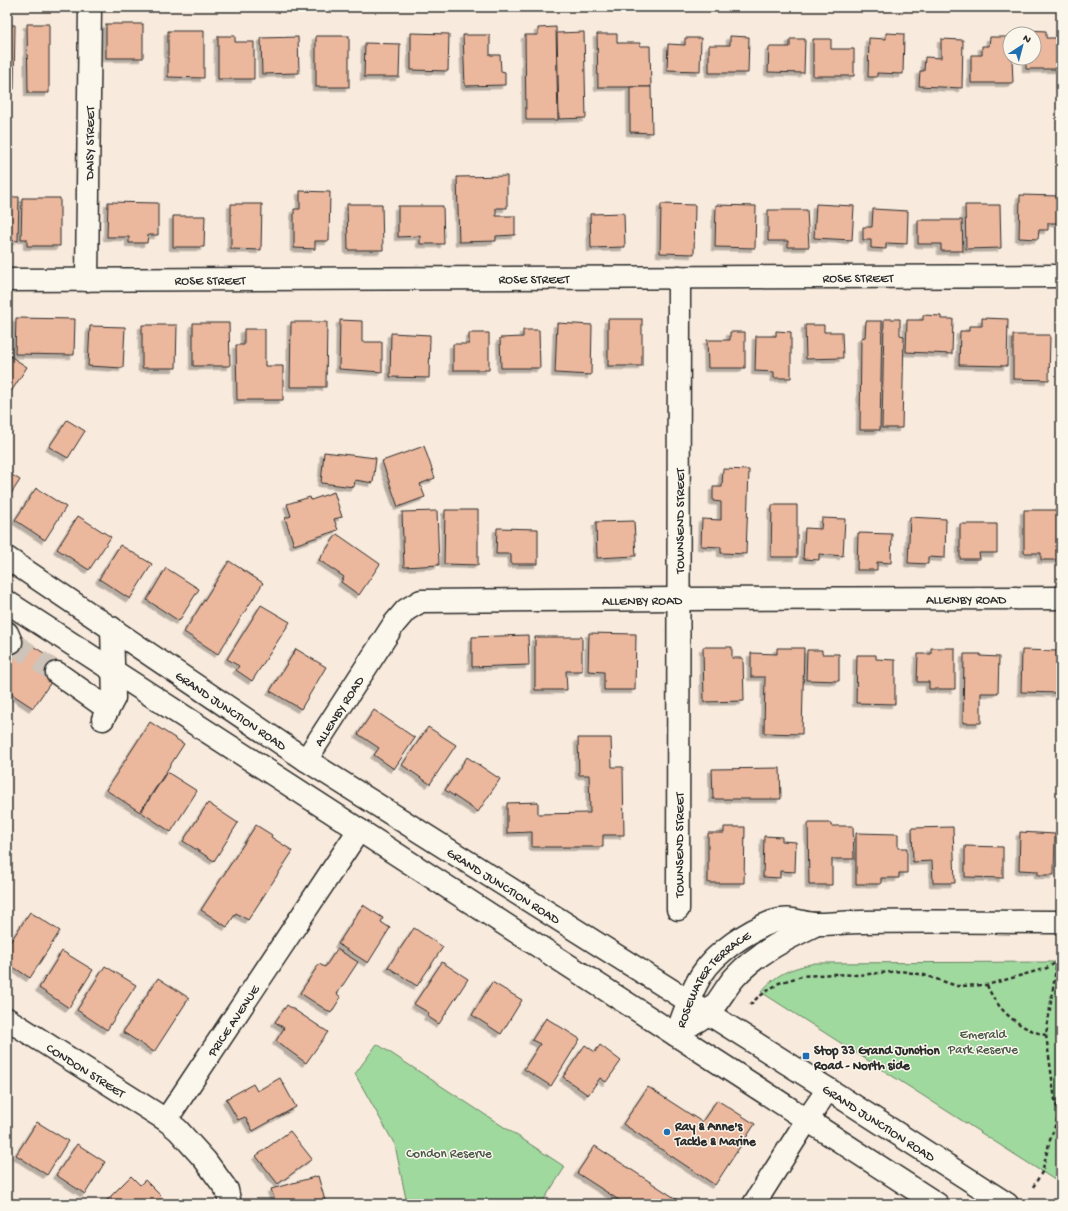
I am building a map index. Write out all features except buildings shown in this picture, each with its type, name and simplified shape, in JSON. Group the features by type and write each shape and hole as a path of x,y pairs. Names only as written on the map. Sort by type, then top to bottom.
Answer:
{"main road":[{"name":"DAISY STREET","path":"87,280 90,7"},
{"name":"ROSE STREET","path":"7,280 1061,276"},
{"name":"TOWNSEND STREET","path":"678,909 679,277"},
{"name":"GRAND JUNCTION ROAD","path":"7,558 306,760 828,1089 1007,1204"},
{"name":"ALLENBY ROAD","path":"289,785 394,624 406,610 421,601 1061,598"},
{"path":"7,602 937,1204"},
{"path":"57,673 106,714 114,698 112,628"},
{"name":"PRICE AVENUE","path":"166,1120 376,804"},
{"name":"ROSEWATER TERRACE","path":"676,1035 702,974 718,956 736,942 756,929 773,922 791,919 817,924 860,922 1061,922"},
{"name":"ROSEWATER TERRACE","path":"676,1035 708,1014 735,977 752,962 769,949 817,924"},
{"name":"CONDON STREET","path":"7,1019 166,1120"},
{"path":"754,1204 828,1089"},
{"path":"166,1120 178,1130 205,1160 227,1190 230,1204"}],"path":[{"path":"1033,1187 1042,1172 1050,1140 1060,1115 1046,1035 1057,962 1061,922"},
{"path":"750,1005 757,998 779,983 802,976 834,974 858,975 901,971 924,975 957,986 987,985 1041,970 1057,962"},
{"path":"987,985 996,1004 1011,1018 1027,1029 1046,1035"}],"green space":[{"name":"Emerald Park Reserve","path":"1061,962 1061,1184 761,992 773,980 785,972 815,963"},
{"name":"Condon Reserve","path":"377,1044 565,1167 541,1204 407,1204 395,1145 355,1074"}],"tunnel":[{"path":"11,642 57,673"}],"place":[{"name":"Stop 33 Grand Junction Road - North side","path":"806,1056"},
{"name":"Ray & Anne's Tackle & Marine","path":"667,1132"}]}
